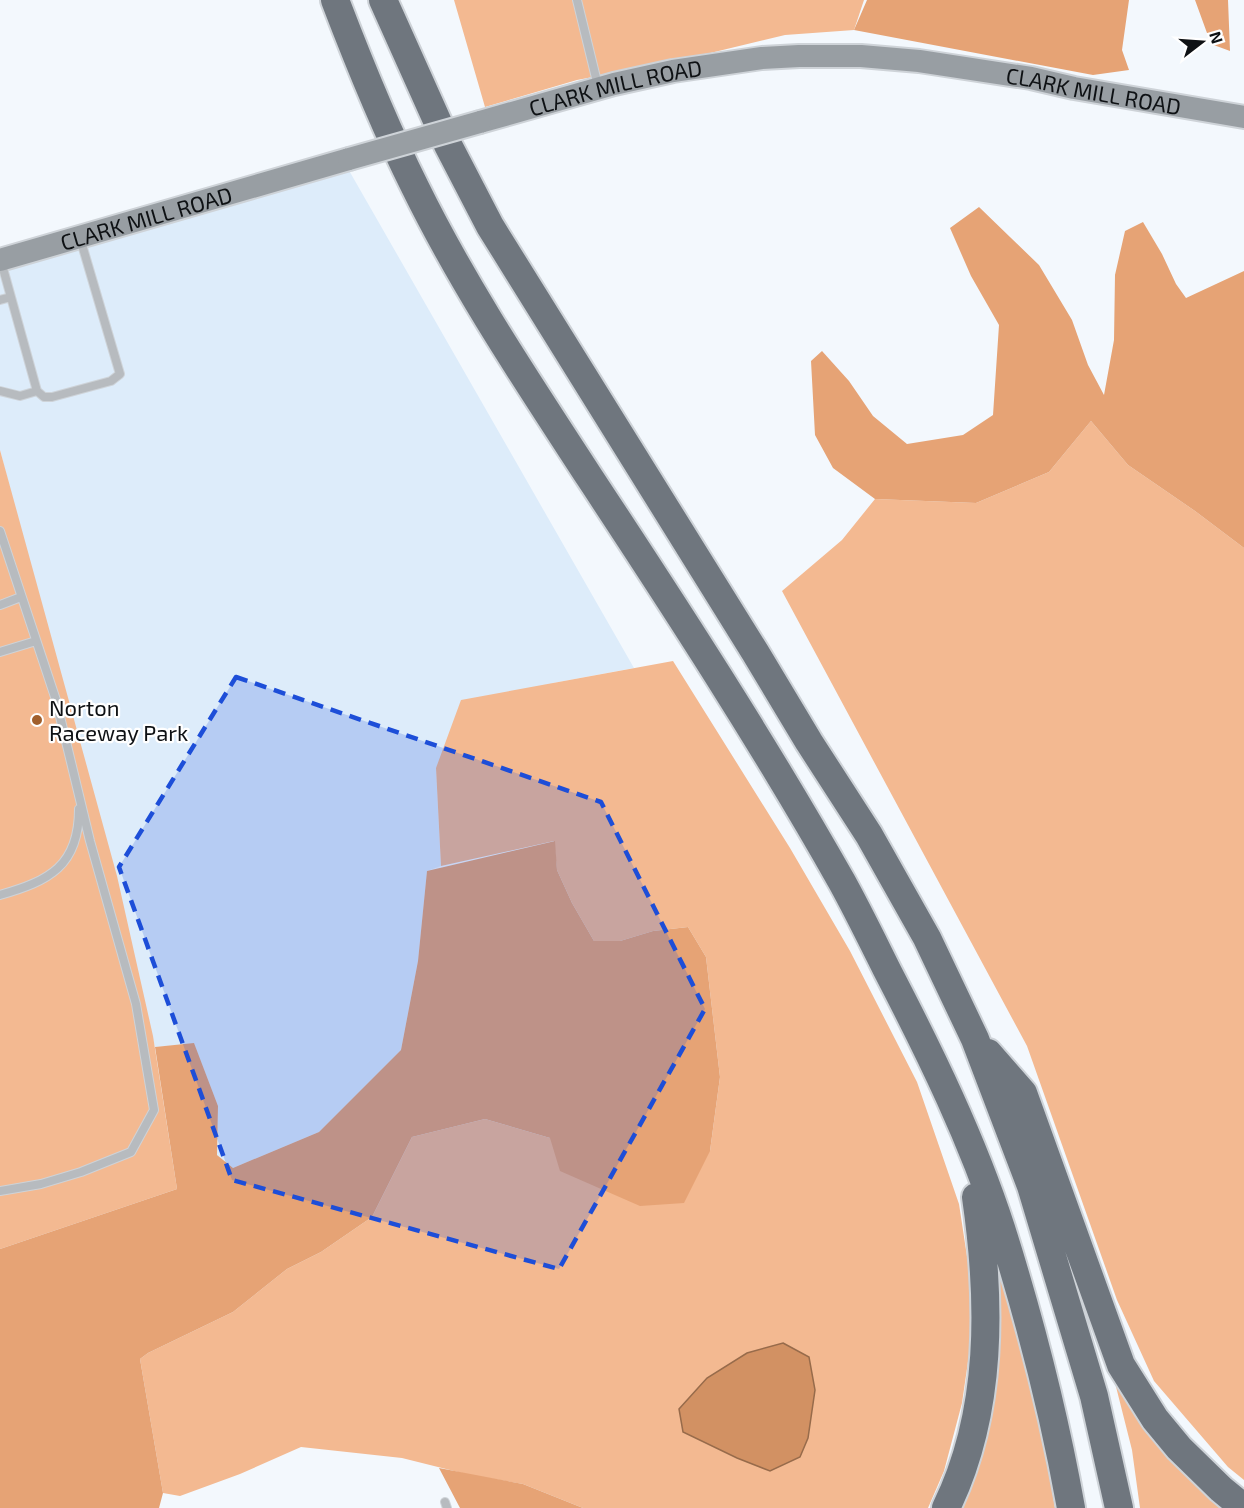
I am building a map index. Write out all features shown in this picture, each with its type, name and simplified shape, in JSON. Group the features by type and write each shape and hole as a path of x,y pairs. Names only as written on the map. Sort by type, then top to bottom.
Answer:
{"highway":[{"path":"335,0 415,189 459,267 543,406 751,730 843,884 919,1031 960,1122 1000,1226 1039,1358 1058,1436 1071,1508"},
{"path":"383,0 448,145 490,226 809,742 869,835 927,938 975,1039 1034,1197 1094,1395 1119,1508"},
{"path":"975,1039 1023,1093 1121,1365 1155,1419 1179,1448 1244,1508"},
{"path":"946,1508 959,1476 974,1422 985,1345 985,1294 981,1235 974,1179 960,1122"}],"street":[{"name":"CLARK MILL ROAD","path":"0,260 598,88 673,71 751,59 861,56 919,61 1031,78 1074,88 1244,117"}],"lane":[{"path":"577,0 598,88"},
{"path":"0,260 37,391 44,397 52,397 111,381 120,374 79,237"},
{"path":"0,300 11,297"},
{"path":"0,391 20,396 37,391"},
{"path":"0,531 56,700 79,796 136,1004 154,1110 131,1152 81,1172 41,1184 0,1191"},
{"path":"0,605 21,597"},
{"path":"0,652 36,641"},
{"path":"0,895 30,886 51,875 65,861 75,841 79,822 79,796"}],"highlighted area":[{"path":"236,677 601,802 705,1009 559,1269 232,1180 119,867"}],"shaded area":[{"path":"454,0 864,0 854,30 785,35 673,62 577,80 485,107"},
{"path":"867,0 1129,0 1122,50 1129,70 1093,75 854,30"},
{"path":"1195,0 1228,0 1230,51 1211,44"},
{"path":"343,160 634,668 553,683 436,768 441,866 427,871 418,961 401,1050 319,1132 233,1168 217,1155 218,1106 194,1044 155,1047 0,450 0,260"},
{"path":"979,207 1039,265 1072,320 1088,365 1104,395 1114,340 1115,275 1125,231 1143,222 1176,284 1186,298 1244,271 1244,548 1128,465 1091,421 1049,472 976,503 875,499 833,468 815,435 811,361 822,351 849,381 873,416 907,444 963,435 993,415 999,325 971,276 950,228"},
{"path":"1091,421 1128,465 1244,548 1244,1480 1228,1467 1154,1381 1117,1300 1027,1046 782,591 842,540 875,499 976,503 1049,472"},
{"name":"Norton Raceway Park","path":"0,450 117,876 153,1036 177,1189 0,1249"},
{"path":"673,661 790,848 850,951 917,1082 959,1204 970,1276 971,1341 962,1403 944,1471 928,1508 583,1508 523,1484 470,1475 402,1458 301,1447 240,1474 180,1496 163,1493 140,1359 233,1312 287,1269 321,1252 372,1217 412,1137 485,1119 550,1138 710,1151 720,1077 706,957 688,927 653,931 620,941 594,941 572,903 557,870 554,841 441,866 436,768 461,700"},
{"path":"555,841 557,870 572,903 594,941 620,941 653,931 688,927 706,957 720,1077 710,1151 684,1203 640,1206 560,1171 550,1138 485,1119 412,1137 372,1217 321,1252 287,1269 233,1312 140,1359 163,1493 159,1508 0,1508 0,1249 177,1189 155,1047 194,1043 218,1106 217,1155 233,1168 319,1132 401,1050 418,961 427,871"},
{"path":"996,1254 1041,1422 1055,1508 960,1508"},
{"path":"783,1343 809,1357 815,1390 808,1438 800,1457 770,1471 683,1432 679,1409 707,1378 747,1353"},
{"path":"1109,1359 1234,1508 1140,1508 1132,1450"},
{"path":"439,1468 523,1484 583,1508 460,1508"}],"place":[{"name":"Norton Raceway Park","path":"37,720"}]}
